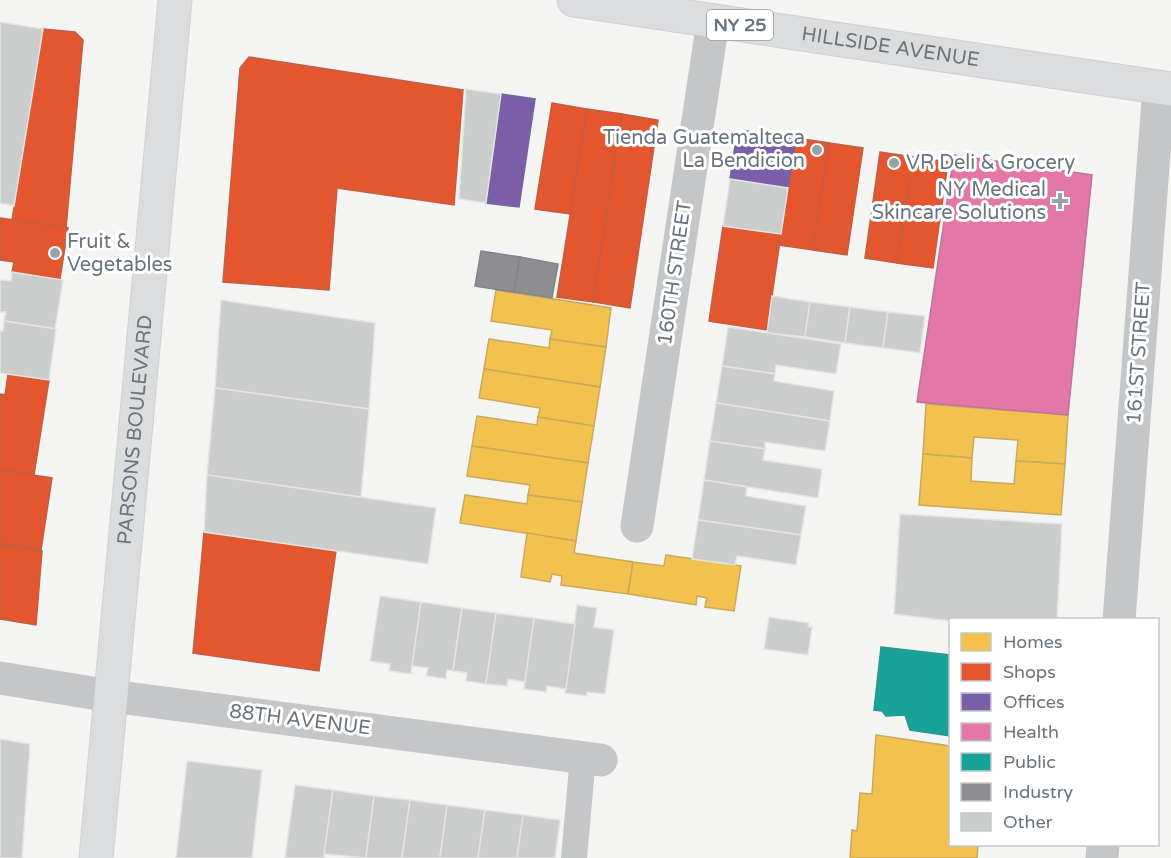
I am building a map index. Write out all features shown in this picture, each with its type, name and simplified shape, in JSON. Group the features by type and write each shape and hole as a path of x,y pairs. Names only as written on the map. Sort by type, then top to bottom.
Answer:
{"street":[{"name":"PARSONS BOULEVARD","path":"96,858 175,0"},
{"name":"HILLSIDE AVENUE","path":"574,0 1165,88"},
{"name":"160TH STREET","path":"637,526 713,21"},
{"name":"161ST STREET","path":"1119,618 1165,88"},
{"name":"88TH AVENUE","path":"0,678 111,696 592,758"}],"lane":[{"path":"574,858 592,758"}],"building: Homes":[{"path":"496,290 611,308 606,347 550,339 552,330 491,321"},
{"path":"489,339 549,348 550,339 606,347 600,387 484,369"},
{"path":"484,369 600,387 594,426 538,417 540,408 479,398"},
{"path":"926,404 1068,415 1065,464 1016,461 1018,440 974,437 972,458 923,454"},
{"path":"477,416 537,425 538,417 594,426 588,463 472,446"},
{"path":"472,446 588,463 582,502 528,495 530,485 467,476"},
{"path":"923,454 972,458 971,481 1014,484 1016,461 1065,464 1061,515 919,505"},
{"path":"465,495 527,504 528,495 582,502 576,541 460,523"},
{"path":"527,533 576,541 574,553 633,562 628,594 561,585 562,576 552,574 550,582 521,577"},
{"path":"666,555 741,566 734,611 705,607 707,598 697,596 696,605 628,594 633,562 664,566"},
{"path":"876,735 949,746 949,846 978,846 977,858 850,858 852,830 857,831 860,793 872,794"}],"building: Shops":[{"path":"43,29 75,32 83,40 66,228 12,220"},
{"path":"249,57 463,90 454,205 337,188 329,290 223,282 240,68"},
{"path":"552,103 587,109 570,214 535,209"},
{"path":"587,109 622,114 593,302 557,297"},
{"path":"622,114 658,120 630,308 593,302"},
{"path":"796,138 829,143 813,250 779,245"},
{"path":"829,143 863,148 847,255 813,250"},
{"path":"880,152 913,157 897,263 865,258"},
{"path":"913,157 948,162 933,268 897,263"},
{"path":"0,218 68,228 60,279 12,272 14,262 0,260"},
{"path":"723,226 781,234 767,330 709,321"},
{"path":"8,374 49,380 34,475 0,470 0,394 5,395"},
{"path":"0,470 52,478 41,550 0,544"},
{"path":"204,532 336,551 319,671 193,653"},
{"path":"0,544 42,551 36,625 0,619"}],"building: Offices":[{"path":"501,94 535,99 519,207 486,203"},
{"path":"747,131 796,138 788,188 730,179 736,139"}],"building: Health":[{"path":"954,155 1092,175 1068,415 917,402"}],"building: Public":[{"path":"881,647 949,655 949,736 910,730 905,715 886,716 882,711 874,710"}],"building: Industry":[{"path":"481,251 520,257 514,292 475,286"},
{"path":"520,257 558,264 552,298 514,292"}],"building: Other":[{"path":"0,22 43,29 14,206 0,203"},
{"path":"466,89 501,94 486,203 459,199"},
{"path":"730,179 788,188 781,234 723,226"},
{"path":"12,272 63,280 55,329 4,321 6,312 0,312 0,280 11,281"},
{"path":"772,296 810,302 805,337 767,333"},
{"path":"221,300 375,323 369,409 215,388"},
{"path":"810,302 850,307 845,343 805,337"},
{"path":"850,307 888,312 883,348 845,343"},
{"path":"888,312 925,316 920,353 883,348"},
{"path":"4,321 56,329 49,380 0,373 0,331 3,331"},
{"path":"728,327 841,344 836,374 776,365 775,374 722,366"},
{"path":"722,366 775,374 774,381 834,391 830,421 716,403"},
{"path":"215,388 369,409 361,497 207,475"},
{"path":"716,403 830,421 825,451 765,442 765,449 710,441"},
{"path":"710,441 765,449 763,460 822,469 818,498 704,480"},
{"path":"207,475 436,508 428,564 204,532"},
{"path":"704,480 747,487 746,496 806,506 801,535 698,520"},
{"path":"900,514 1062,524 1057,618 949,618 949,621 894,614"},
{"path":"698,520 801,535 796,565 737,556 735,565 692,559"},
{"path":"380,596 421,602 411,674 389,671 390,664 370,661"},
{"path":"421,602 462,608 453,671 447,670 446,679 426,676 428,668 412,666"},
{"path":"577,605 597,608 594,627 614,630 605,694 587,692 587,696 565,693"},
{"path":"462,608 496,613 486,684 466,681 467,673 453,671"},
{"path":"496,613 534,618 525,682 508,679 507,686 486,684"},
{"path":"769,617 809,623 808,627 812,627 808,655 764,649"},
{"path":"534,618 575,624 566,689 547,686 546,692 524,689"},
{"path":"0,739 30,744 22,858 0,858"},
{"path":"187,761 262,770 252,858 176,858"},
{"path":"295,785 333,790 324,858 285,858"},
{"path":"333,790 374,796 366,858 324,854"},
{"path":"374,796 410,800 402,858 366,858"},
{"path":"410,800 447,805 440,858 402,858"},
{"path":"447,805 485,810 478,858 440,858"},
{"path":"485,810 523,815 517,858 478,858"},
{"path":"523,815 560,820 555,858 517,858"}],"place":[{"name":"Tienda Guatemalteca La Bendicion","path":"817,150"},
{"name":"VR Deli & Grocery","path":"894,163"},
{"name":"NY Medical Skincare Solutions","path":"1060,201"},
{"name":"Fruit & Vegetables","path":"55,253"}]}
